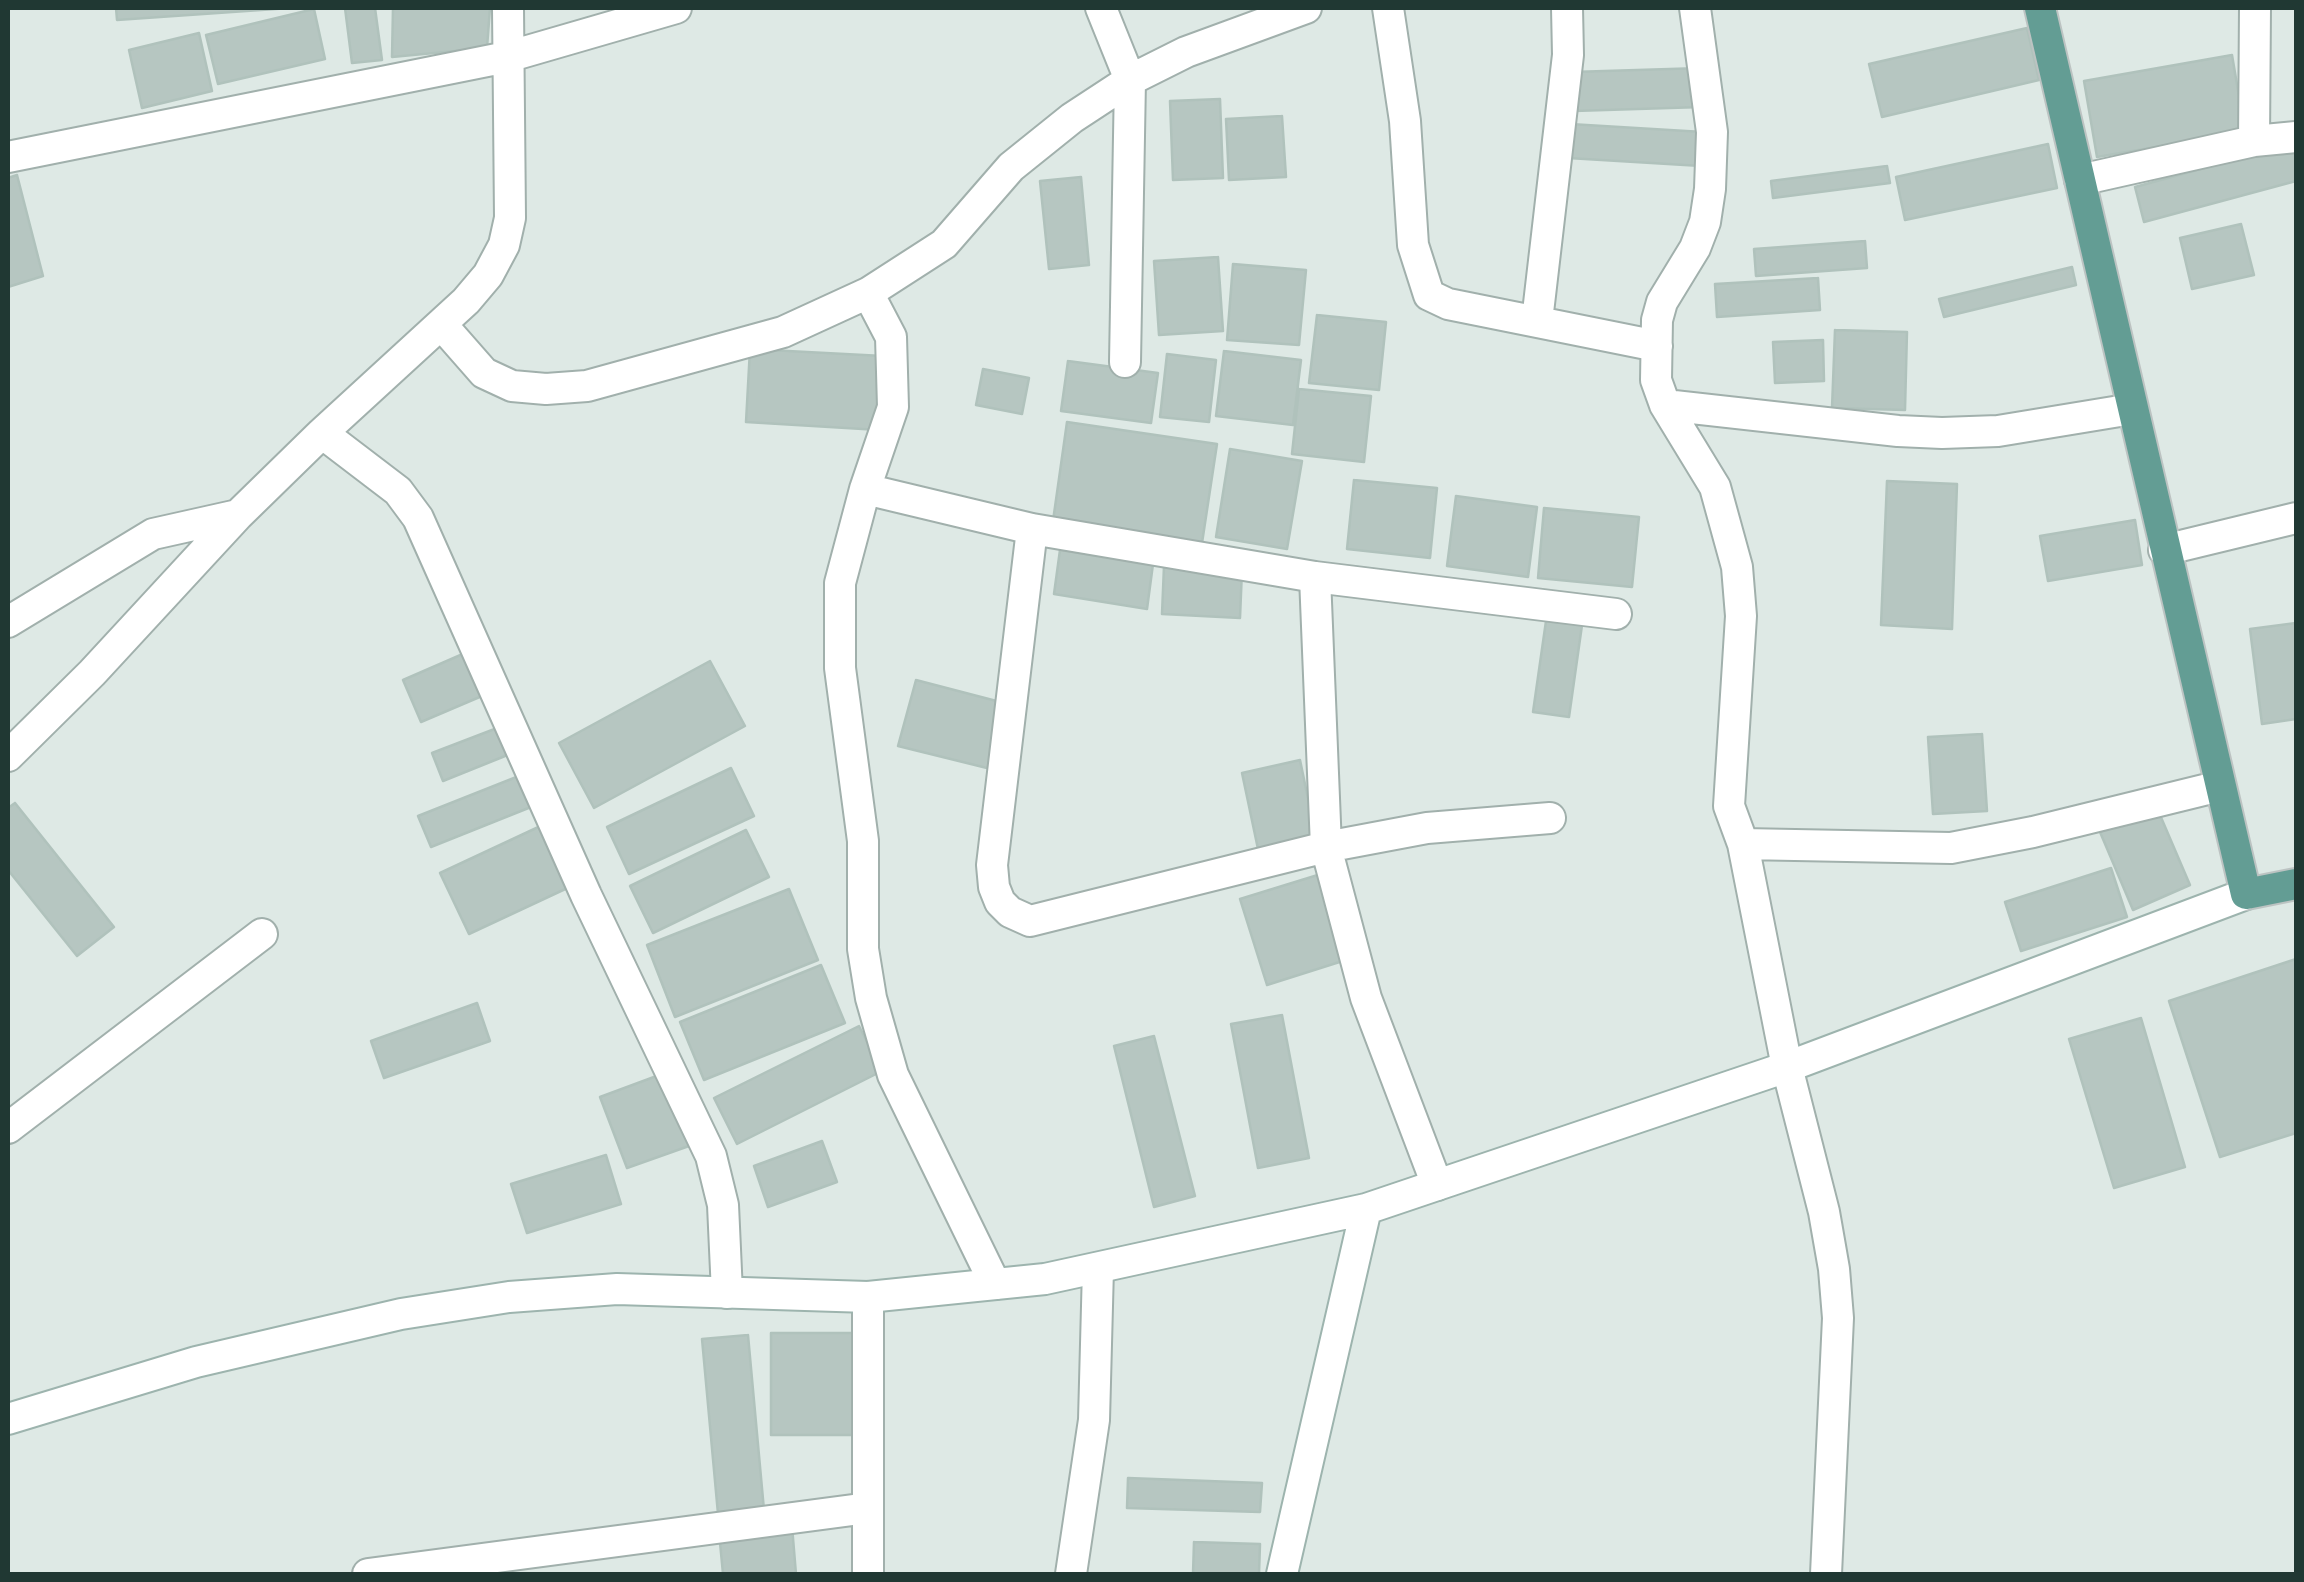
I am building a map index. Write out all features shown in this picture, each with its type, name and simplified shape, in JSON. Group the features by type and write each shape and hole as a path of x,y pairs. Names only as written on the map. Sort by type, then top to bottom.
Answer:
{"main road":[{"path":"2040,8 2246,894 2296,884"}],"street":[{"path":"8,756 92,673 238,515 488,275 504,245 510,218 508,8"},
{"path":"8,156 507,56 676,8"},
{"path":"1101,8 1130,80 1126,362"},
{"path":"441,324 484,372 512,386 587,386 783,332 868,294 944,244 1011,167 1072,118 1130,80 1186,52 1306,8"},
{"path":"1388,8 1405,121 1414,245 1429,296 1448,304 1657,346"},
{"path":"1537,322 1568,54 1567,8"},
{"path":"1695,8 1712,132 1710,189 1700,235 1662,302 1656,380 1665,405 1715,486 1737,567 1741,616 1729,806 1742,844 1787,1068 1824,1212 1838,1318 1826,1574"},
{"path":"2254,141 2255,8"},
{"path":"2080,180 2254,141 2296,137"},
{"path":"868,294 891,337 893,408 865,488 840,583 840,668 862,842 862,949 893,1075 995,1284"},
{"path":"1665,405 1942,433 1998,430 2132,410"},
{"path":"322,433 388,482 418,518 586,895 711,1156 722,1205 727,1293"},
{"path":"865,488 1032,529 1315,577 1616,614"},
{"path":"8,622 154,534 238,515"},
{"path":"2164,550 2296,518"},
{"path":"1032,529 992,865 1000,902 1010,912 1030,921 1326,847 1427,828 1550,818"},
{"path":"1315,577 1326,847 1366,998 1437,1186"},
{"path":"1742,844 1950,848 2220,786"},
{"path":"8,1420 196,1362 400,1314 509,1297 617,1289 868,1297 1045,1279 1366,1209 1787,1068 2246,894"},
{"path":"8,1128 262,934"},
{"path":"1282,1574 1366,1209"},
{"path":"1071,1574 1094,1420 1098,1268"},
{"path":"868,1297 868,1574"},
{"path":"368,1574 868,1508"}],"building":[{"path":"116,8 290,8 117,20"},
{"path":"345,8 375,8 382,60 352,63"},
{"path":"393,8 490,8 487,48 392,57"},
{"path":"314,9 325,59 218,84 206,35"},
{"path":"2027,28 2039,80 1882,117 1869,64"},
{"path":"199,33 212,91 142,108 129,50"},
{"path":"2232,55 2245,132 2097,157 2084,81"},
{"path":"1702,68 1702,107 1574,111 1572,72"},
{"path":"1220,99 1223,178 1173,180 1170,101"},
{"path":"1282,116 1286,177 1229,180 1226,119"},
{"path":"1570,124 1703,132 1701,166 1568,158"},
{"path":"2296,143 2296,181 2144,222 2135,187"},
{"path":"2048,144 2057,188 1905,220 1896,177"},
{"path":"1887,166 1890,183 1773,198 1771,181"},
{"path":"17,175 43,276 8,287 8,178"},
{"path":"1081,177 1089,265 1049,269 1040,181"},
{"path":"2241,224 2254,275 2192,289 2180,238"},
{"path":"1865,241 1867,268 1756,276 1754,249"},
{"path":"1218,257 1223,331 1159,335 1154,261"},
{"path":"1233,264 1306,270 1299,345 1227,340"},
{"path":"2072,267 2076,285 1944,317 1939,299"},
{"path":"1818,278 1820,310 1717,317 1715,284"},
{"path":"1317,315 1386,322 1379,390 1309,383"},
{"path":"1835,330 1907,332 1905,410 1832,408"},
{"path":"1823,340 1824,381 1775,383 1773,342"},
{"path":"750,349 883,356 879,430 746,422"},
{"path":"1224,351 1301,360 1293,425 1216,416"},
{"path":"1167,354 1216,360 1209,422 1160,417"},
{"path":"1068,361 1158,373 1151,423 1061,411"},
{"path":"983,369 1029,378 1022,414 976,405"},
{"path":"1299,389 1371,396 1364,462 1292,454"},
{"path":"1067,422 1217,444 1202,543 1053,521"},
{"path":"1230,449 1302,461 1287,549 1216,537"},
{"path":"1354,480 1437,488 1430,558 1347,549"},
{"path":"1887,481 1957,484 1952,629 1881,625"},
{"path":"1456,496 1537,507 1528,577 1447,566"},
{"path":"1544,508 1639,517 1632,587 1538,578"},
{"path":"2135,520 2142,565 2048,581 2040,536"},
{"path":"1060,550 1153,564 1147,609 1054,594"},
{"path":"1164,566 1242,570 1240,618 1162,614"},
{"path":"1548,607 1584,611 1569,717 1533,712"},
{"path":"2296,623 2296,719 2262,724 2250,629"},
{"path":"472,650 489,693 421,722 403,680"},
{"path":"710,661 745,726 594,808 559,743"},
{"path":"916,680 1008,704 991,769 898,746"},
{"path":"505,725 515,752 443,781 432,753"},
{"path":"1982,734 1987,811 1933,814 1928,737"},
{"path":"1300,760 1316,837 1258,849 1242,773"},
{"path":"731,768 754,816 629,874 607,827"},
{"path":"524,774 536,805 431,847 418,816"},
{"path":"15,803 114,927 77,956 8,870 8,808"},
{"path":"2157,808 2190,885 2133,910 2100,832"},
{"path":"547,823 576,884 469,934 440,873"},
{"path":"746,830 769,877 653,933 630,886"},
{"path":"2111,868 2127,917 2021,951 2005,902"},
{"path":"1321,874 1349,959 1267,985 1240,899"},
{"path":"789,889 818,960 675,1017 647,945"},
{"path":"2296,959 2296,1133 2220,1157 2169,1001"},
{"path":"821,965 845,1023 704,1080 680,1022"},
{"path":"477,1003 490,1041 384,1078 371,1041"},
{"path":"1282,1015 1309,1158 1258,1168 1231,1024"},
{"path":"2141,1018 2185,1167 2114,1188 2069,1039"},
{"path":"859,1026 882,1071 737,1144 714,1098"},
{"path":"1154,1036 1195,1196 1154,1207 1114,1046"},
{"path":"662,1074 689,1146 627,1168 600,1097"},
{"path":"822,1141 837,1182 768,1207 754,1166"},
{"path":"606,1155 621,1204 527,1233 511,1184"},
{"path":"771,1333 856,1333 856,1435 771,1435"},
{"path":"748,1335 764,1510 718,1514 702,1339"},
{"path":"1128,1478 1262,1483 1260,1512 1127,1508"},
{"path":"792,1526 796,1574 723,1574 719,1532"},
{"path":"1194,1542 1260,1544 1259,1574 1193,1574"}]}
